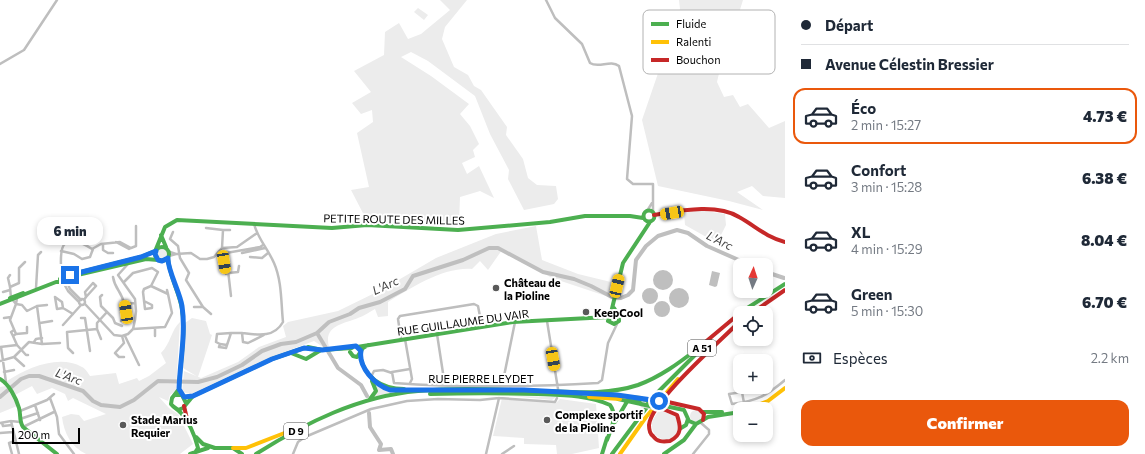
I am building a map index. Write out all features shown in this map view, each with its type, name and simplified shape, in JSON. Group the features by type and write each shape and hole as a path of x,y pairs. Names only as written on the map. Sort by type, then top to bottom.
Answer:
{"main road":[{"name":"PETITE ROUTE DES MILLES","path":"161,232 169,222 177,220 332,228 367,226 462,230 550,222 585,216 649,216 696,209 726,212 738,216 770,238 785,242"},
{"path":"612,319 616,289 623,263 645,228 649,216"},
{"path":"161,232 162,241 169,256 169,268 179,293 182,309 179,388 170,404 173,408 182,413 196,440 198,448 196,450"},
{"path":"161,232 155,254 159,260 169,268"},
{"path":"14,298 63,278 141,257 163,246 166,247"},
{"path":"0,303 63,278 151,258 159,260 169,256"},
{"name":"A 51","path":"751,306 785,284"},
{"path":"762,306 785,290"},
{"name":"RUE GUILLAUME DU VAIR","path":"352,348 515,322 604,318 612,319"},
{"path":"524,390 602,391 621,389 646,382 669,370 733,319"},
{"name":"A 51","path":"612,454 637,418 662,387 691,357 733,319"},
{"path":"696,408 690,411 686,424 681,428 676,438 665,442 653,437 649,424 652,416 679,383 733,328"},
{"name":"A 51","path":"620,454 646,416 670,388 733,328"},
{"name":"RUE GUILLAUME DU VAIR","path":"355,357 372,344"},
{"path":"178,410 193,396 272,359 306,347 323,350 352,348"},
{"path":"306,347 311,350 311,356"},
{"path":"302,357 300,351 306,347"},
{"path":"357,347 360,353"},
{"path":"350,352 352,348"},
{"path":"290,353 306,359 323,350"},
{"path":"337,350 350,352 355,357"},
{"name":"D 9","path":"360,353 361,363 372,377 380,385 390,390 445,388 524,390 617,395 643,401"},
{"name":"D 9","path":"344,410 371,398 376,390 375,385 355,357"},
{"path":"0,380 7,383 17,404 20,411 20,421 22,427 57,454"},
{"path":"179,388 183,396 186,415 198,440 206,446 215,448"},
{"name":"D 9","path":"256,454 298,430 338,412 389,395 445,388"},
{"path":"765,402 785,388"},
{"path":"770,402 785,392"},
{"name":"D 9","path":"261,454 288,438 316,425 390,398 432,394 558,396 628,400"},
{"path":"176,395 193,396"},
{"path":"558,396 601,400 609,404 614,415 602,454"},
{"path":"607,440 628,400 643,401 682,409 691,423 700,422"},
{"path":"643,401 651,400 665,406 677,415 681,428"},
{"path":"665,406 696,408 703,412 733,411"},
{"path":"190,454 196,450 215,448 246,448 338,412"},
{"path":"700,422 703,412"},
{"path":"664,454 684,440 700,422 708,417 733,412"},
{"path":"233,448 242,454"}],"street":[{"path":"0,64 24,50 57,0"},
{"path":"546,0 555,18 582,44 590,63 594,65 613,63 619,66 632,116 627,179 633,184 653,184 653,199 649,216"},
{"path":"649,216 653,199"},
{"path":"242,333 243,342 248,343 264,335 272,333 279,328 283,322 277,270 257,233 254,223"},
{"path":"61,252 74,254 82,259 90,257 95,249 103,244 116,242 129,249 136,246 136,226"},
{"path":"206,228 230,230"},
{"path":"169,256 192,253 200,259 207,259 218,253 222,248 223,230"},
{"path":"173,232 170,239 178,246 177,254 189,273 186,280 203,307 211,314"},
{"path":"222,248 237,247 257,233"},
{"path":"112,253 95,249 85,243 73,241 64,244 61,252 61,269 63,278 68,290 82,299 85,304 101,319 110,332 124,336 139,365"},
{"path":"103,244 103,250"},
{"path":"231,296 225,254 228,251 260,247 263,245"},
{"path":"242,253 265,248"},
{"path":"38,287 38,255 41,252"},
{"path":"218,253 222,257 227,273"},
{"path":"250,257 262,258 268,253"},
{"path":"3,292 19,283 19,268 25,262"},
{"path":"124,357 119,358 115,353 124,344 124,336 132,329 136,311 131,291 120,279 119,274 128,264"},
{"path":"227,273 238,272 239,266"},
{"path":"124,282 133,273 152,268 158,272 151,286 143,290 144,301"},
{"path":"10,275 8,278 10,289 16,304 10,320 16,334"},
{"path":"113,277 114,288 122,295 125,304 126,312 121,321"},
{"path":"63,326 81,305 82,299 85,292 93,283 96,286 82,299"},
{"path":"151,286 168,294"},
{"path":"132,329 165,327 172,313 167,290"},
{"path":"102,295 98,300 101,306 113,318 114,323 122,326"},
{"path":"63,308 62,302 55,297 57,309 63,308 73,314"},
{"path":"125,304 135,303"},
{"path":"16,304 22,305 27,311 37,306 47,305"},
{"path":"81,305 85,304"},
{"path":"410,383 412,379 398,319 400,316 474,304 478,306 482,327"},
{"path":"37,306 42,344"},
{"path":"194,307 203,307"},
{"path":"101,339 97,329 97,323 107,312"},
{"path":"4,318 11,317"},
{"path":"81,318 85,318 90,351"},
{"name":"RUE PIERRE LEYDET","path":"392,374 394,383 410,383 420,386 445,388 502,386 558,387 600,382 608,343 614,331 612,319"},
{"path":"40,323 52,321"},
{"path":"547,321 558,387"},
{"path":"502,386 515,322"},
{"path":"13,336 16,334 27,333 27,327"},
{"path":"155,328 155,336"},
{"path":"73,353 68,348 67,332 97,329"},
{"path":"14,330 11,332 17,345 28,355"},
{"path":"231,333 226,348 219,347 220,344 216,342 217,334 231,333 242,333 264,335"},
{"path":"436,334 445,388"},
{"path":"34,342 36,339 42,338"},
{"path":"1,361 14,357 29,342 42,344 60,343"},
{"path":"7,383 1,361 0,347 17,345"},
{"path":"14,357 24,366"},
{"path":"372,377 374,371 381,370 392,374 410,369"},
{"path":"4,372 14,370"},
{"path":"744,402 742,392 729,394 732,404 755,401 769,394 785,380"},
{"path":"20,411 50,398 54,394"},
{"path":"294,454 298,442 307,436 382,406 424,399 480,400 499,398 555,402 558,396"},
{"path":"50,398 57,417 59,434 74,454"},
{"path":"486,454 499,398"},
{"path":"35,405 40,420"},
{"path":"22,427 40,420 54,412"},
{"path":"1,423 20,421 38,413"},
{"path":"11,421 19,454"},
{"path":"693,454 709,432 709,430 700,422"},
{"path":"1,423 3,426 12,425"},
{"path":"0,433 13,432"},
{"path":"12,454 9,443 15,441"},
{"path":"502,454 514,446"}],"shaded area":[{"path":"440,0 467,0 445,27 442,39 454,67 468,75 474,86 481,90 507,127 506,135 523,159 528,178 537,185 556,186 558,199 554,204 524,210 508,179 509,170 490,134 475,96 428,61 411,52 401,57 431,76 469,104 460,114 470,126 479,144 473,150 475,157 462,163 467,174 479,166 494,198 480,191 460,197 459,222 366,219 351,190 369,187 357,133 373,122 372,110 361,114 352,103 371,92 354,71 384,55 385,32 399,23 408,39 421,34 450,10"},
{"path":"679,0 743,0 740,10 680,9"},
{"path":"418,8 428,15 424,20 414,12"},
{"path":"658,74 719,74 717,82 724,97 733,95 740,107 748,104 769,128 785,121 785,198 763,196 752,186 737,192 763,210 658,186 642,120"},
{"path":"698,210 725,214 726,225 717,243 685,225 684,213"},
{"path":"536,226 542,260 578,274 615,283 612,298 552,278 502,250 488,270 480,261 472,269 450,271 417,285 388,302 388,316 378,317 375,309 360,317 336,326 329,334 329,347 323,347 314,341 271,357 191,394 182,392 184,371 201,378 238,362 259,347 286,337 283,326 288,322 338,311 383,289 436,258 496,234"},
{"path":"163,248 167,250 169,254 167,258 163,260 159,258 157,254 159,250"},
{"path":"663,270 670,273 673,280 670,287 663,290 656,287 653,280 656,273"},
{"path":"712,271 720,273 717,286 715,287 709,285"},
{"path":"650,288 656,290 658,296 656,302 650,304 644,302 642,296 644,290"},
{"path":"679,288 686,291 689,298 686,305 679,308 672,305 669,298 672,291"},
{"path":"662,301 668,303 670,309 668,315 662,317 656,315 654,309 656,303"},
{"path":"192,318 206,321 210,334 212,335 198,377 183,368 185,323"},
{"path":"180,322 176,390 170,395 168,401 159,397 169,408 178,414 193,444 180,454 86,454 76,448 69,439 64,429 62,417 71,414 79,415 84,421 106,414 73,398 68,401 65,394 52,388 37,394 32,386 15,395 7,381 33,367 53,362 63,362 73,363 83,368 90,376 116,373 119,384 137,378 139,381 149,376 166,363 161,353"},
{"path":"377,385 393,392 374,397"},
{"path":"6,386 17,406 0,413 0,387"},
{"path":"511,396 556,397 552,400"},
{"name":"Complexe sportif de la Pioline","path":"502,398 556,403 560,399 596,404 599,448 572,454 557,454 556,445 524,444 524,438 493,436"},
{"path":"659,410 675,416 678,426 677,434 668,440 657,436 653,431 652,422"},
{"path":"694,410 698,410 702,416 698,422 694,422 690,418 690,414"}],"waterway":[{"name":"L'Arc","path":"0,397 21,379 29,376 39,376 83,391 93,401 101,405 120,407 134,400 158,381 198,382 217,377 242,365 262,351 281,344 296,342 317,333 329,322 350,314 359,308 380,302 405,289 413,276 463,260 489,248 498,248 543,272 574,279 612,297 621,298 628,295 633,290 636,260 646,246 658,236 677,230 688,233 707,246 734,258"},
{"name":"L'Arc","path":"773,274 784,278"},
{"path":"317,333 338,368 361,385 367,396"},
{"path":"369,413 370,427 381,444 379,450 391,449 393,454"}],"traffic: fast":[{"path":"649,210 653,212 655,216 653,220 649,222 645,220 643,216 645,212 649,210"},
{"path":"156,249 165,227 177,220 332,228 367,225 458,230 550,222 585,216 630,216 643,218"},
{"path":"609,321 623,263 650,222"},
{"path":"161,235 166,247"},
{"path":"159,247 165,247 169,251 169,254 169,257 165,261 159,261 155,257 155,251 159,247"},
{"path":"65,276 141,257 155,251"},
{"path":"168,258 170,271 181,302 183,319 179,389 172,398 171,404 180,412 189,425 198,448 196,451"},
{"path":"67,278 63,275 60,279 64,282 67,278 73,276 146,259 158,260"},
{"path":"0,304 56,282 62,282"},
{"path":"751,306 785,284"},
{"path":"10,298 23,293"},
{"path":"608,321 614,324 619,321 619,316 614,308"},
{"path":"357,347 513,322 609,317"},
{"path":"612,454 659,391 710,340"},
{"path":"350,352 353,356 357,357 363,348 368,345"},
{"path":"308,347 322,350 352,348"},
{"path":"178,410 183,408 193,396 272,359 304,348"},
{"path":"256,454 313,422 354,405 375,399 418,391 450,389 603,392 638,385 654,378 697,349"},
{"path":"291,353 306,359 321,350"},
{"path":"360,355 365,370 375,381 388,387 404,389"},
{"path":"0,379 6,384 14,396 19,408 23,427 57,454"},
{"path":"370,399 376,391 372,381"},
{"path":"430,394 538,394 575,396 593,399 610,405 612,409 614,418 607,440"},
{"path":"176,395 182,395 186,403"},
{"path":"618,399 641,404"},
{"path":"615,422 628,400 651,400"},
{"path":"651,400 668,402"},
{"path":"648,403 665,406"},
{"path":"641,404 663,409"},
{"path":"665,406 684,410 689,421 696,424 708,417 733,413"},
{"path":"703,412 722,412"},
{"path":"681,428 686,425 688,419"},
{"path":"664,454 684,440 696,424"},
{"path":"196,437 203,444 215,448"},
{"path":"602,454 607,438"},
{"path":"190,454 208,448"},
{"path":"214,448 233,448 242,454"}],"traffic: slow":[{"path":"620,454 646,417 678,379"},
{"path":"765,402 785,388"},
{"path":"594,394 641,398"},
{"path":"589,397 620,399"},
{"path":"233,448 246,448 287,432"}],"traffic: jam":[{"path":"654,215 697,209 720,210 739,217 766,234 785,242"},
{"path":"762,306 785,290"},
{"path":"697,349 733,319"},
{"path":"663,409 677,415 680,427 677,436 670,441 658,440 651,434 649,425 653,415 672,388 733,328"},
{"path":"668,402 699,409 704,414 703,420"},
{"path":"184,406 187,419"}],"place":[{"name":"Château de la Pioline","path":"496,288"},
{"name":"KeepCool","path":"586,312"},
{"name":"Complexe sportif de la Pioline","path":"547,420"},
{"name":"Stade Marius Requier","path":"123,425"}],"route":[{"path":"70,275 141,257 156,251 155,254 158,260 162,261 168,258 168,265 182,304 183,315 179,389 184,397 193,396 278,356 306,347 322,350 337,350 356,346 360,348 361,351 361,363 375,381 390,390 524,390 631,396 659,401"}]}
